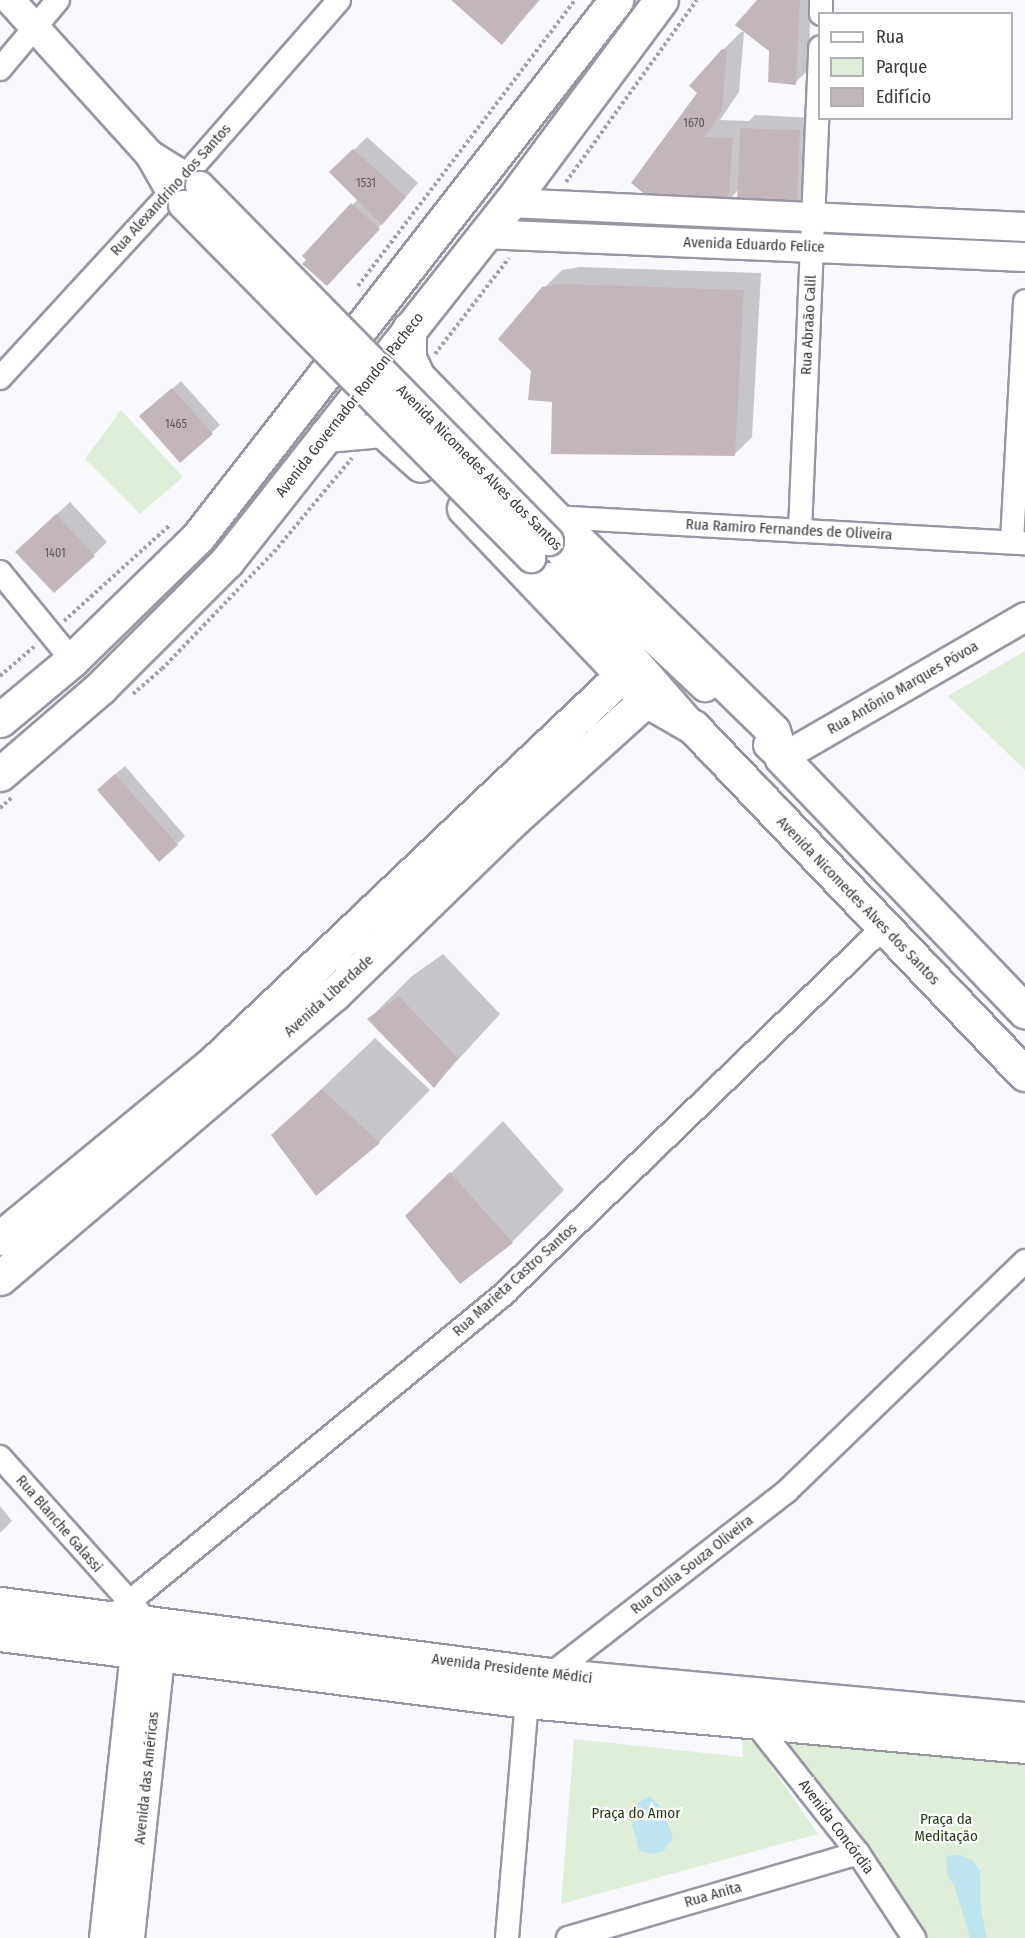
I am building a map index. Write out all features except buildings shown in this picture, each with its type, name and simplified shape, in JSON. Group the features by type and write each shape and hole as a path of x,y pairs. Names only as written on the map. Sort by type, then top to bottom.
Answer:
{"main road":[{"path":"0,720 72,660 198,537 616,0"},
{"name":"Avenida Governador Rondon Pacheco","path":"0,774 100,688 227,561 483,234 510,203 661,0"},
{"name":"Avenida Nicomedes Alves dos Santos","path":"409,329 409,358 418,376 472,433 545,539 773,731 789,765 1025,1011"},
{"path":"428,472 427,445 432,432 447,426 472,433"},
{"name":"Avenida Nicomedes Alves dos Santos","path":"326,435 376,429 386,432 428,472 646,700 693,727 1025,1074"},
{"name":"Avenida Liberdade","path":"0,1238 213,1063 622,675"},
{"name":"Avenida Liberdade","path":"0,1278 334,994 513,820 646,700"},
{"path":"360,924 382,947"},
{"name":"Avenida Presidente Médici","path":"0,1604 129,1609 550,1675 1025,1719"},
{"name":"Avenida Presidente Médici","path":"0,1634 147,1655 527,1701 1025,1746"}],"street":[{"name":"Avenida Nicomedes Alves dos Santos","path":"10,0 150,155 545,539 627,652 693,727"},
{"path":"0,69 58,0"},
{"name":"Rua Alexandrino dos Santos","path":"0,378 185,189 339,0"},
{"name":"Rua Abraão Calil","path":"800,531 818,81"},
{"name":"Avenida Eduardo Felice","path":"510,203 1025,226"},
{"path":"651,241 653,209"},
{"name":"Avenida Eduardo Felice","path":"483,234 1025,257"},
{"path":"1018,543 1025,301"},
{"name":"Rua Ramiro Fernandes de Oliveira","path":"545,539 800,531 1018,543"},
{"path":"0,572 72,660"},
{"name":"Rua Antônio Marques Póvoa","path":"789,765 1025,617"},
{"name":"Rua Antônio Marques Póvoa","path":"789,765 1025,639"},
{"name":"Rua Marieta Castro Santos","path":"129,1609 506,1292 884,927"},
{"name":"Rua Otilia Souza Oliveira","path":"527,1701 550,1675 787,1491 1025,1261"},
{"name":"Rua Blanche Galassi","path":"0,1457 129,1609"},
{"name":"Avenida das Américas","path":"129,1609 147,1655 130,1938"},
{"name":"Avenida das Américas","path":"104,1938 147,1655"},
{"path":"507,1938 527,1701"},
{"name":"Avenida Concórdia","path":"753,1720 858,1853 914,1938"},
{"name":"Rua Anita","path":"568,1938 858,1853"}],"green space":[{"path":"121,410 183,477 140,514 85,459"},
{"path":"1025,651 1025,770 948,696"},
{"name":"Praça da Meditação","path":"768,1727 1025,1757 1025,1938 924,1938"},
{"name":"Praça do Amor","path":"742,1738 756,1744 818,1834 561,1904 574,1739 743,1757"}],"water":[{"path":"649,1796 662,1808 673,1838 663,1852 650,1854 639,1850 632,1825 638,1803"},
{"path":"959,1855 972,1860 980,1871 981,1911 987,1938 970,1938 954,1885 947,1875 946,1856"}]}
